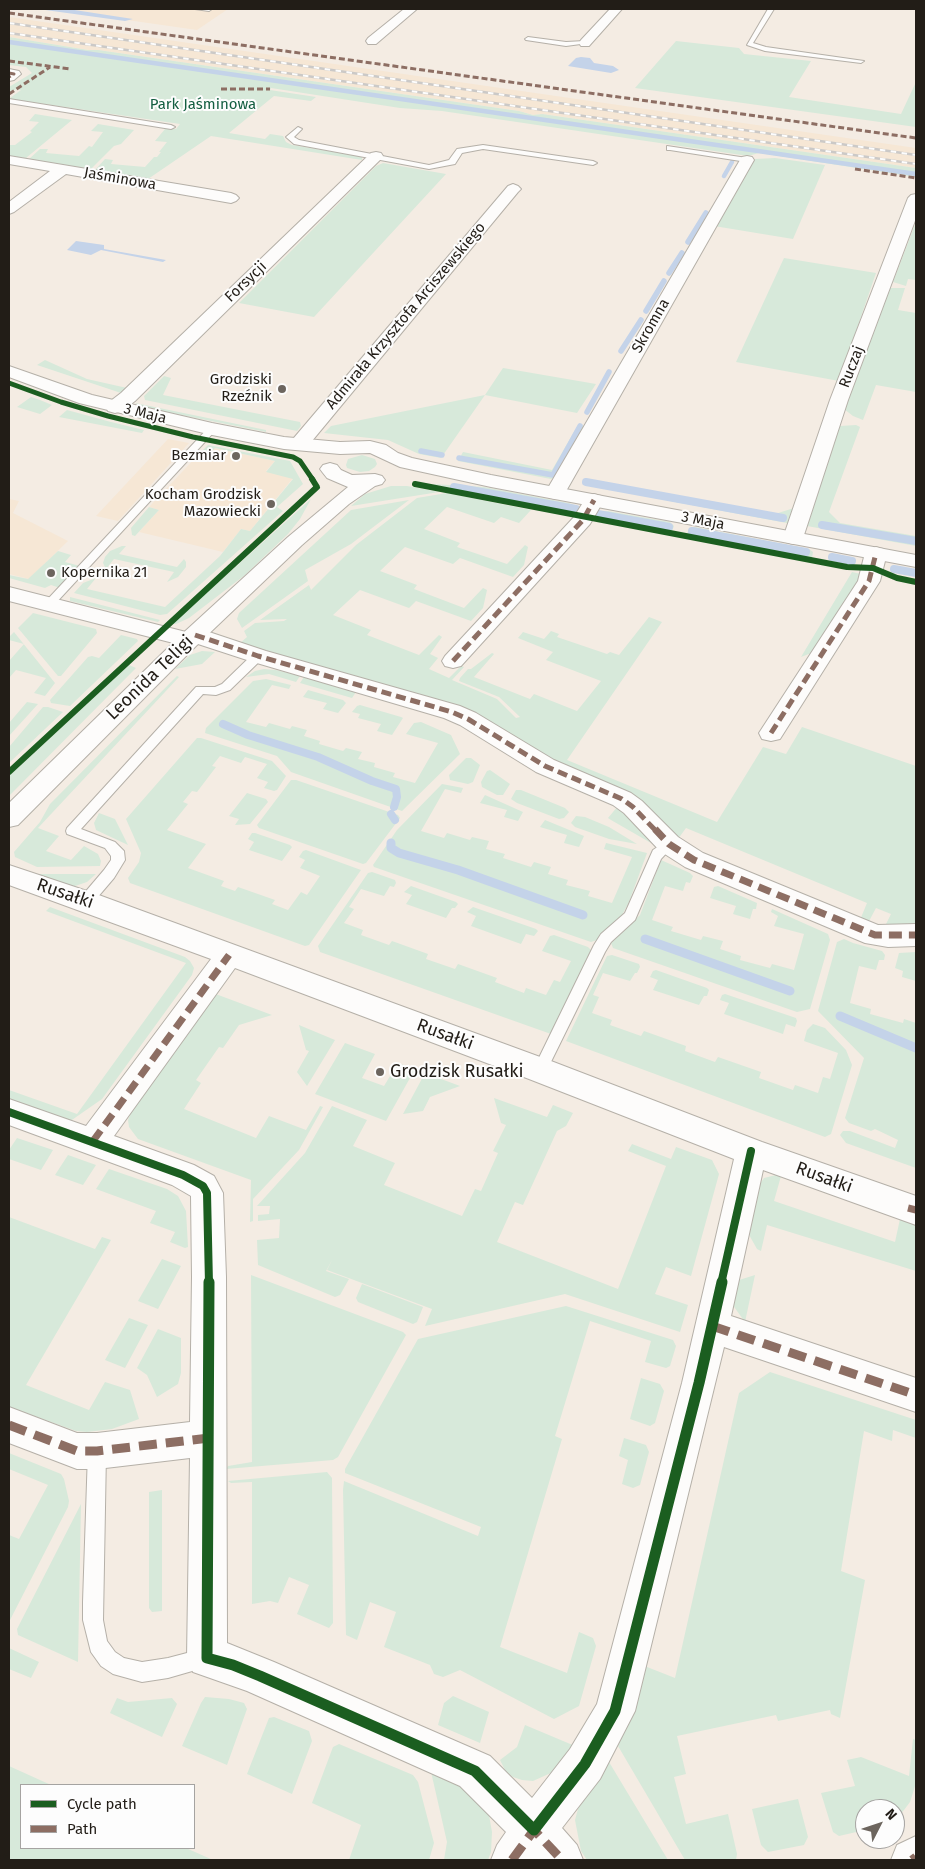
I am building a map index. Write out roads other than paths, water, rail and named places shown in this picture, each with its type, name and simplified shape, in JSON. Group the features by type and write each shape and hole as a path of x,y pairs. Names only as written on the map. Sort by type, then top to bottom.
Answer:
{"street":[{"path":"372,41 411,9"},
{"path":"585,43 616,9"},
{"path":"9,73 14,74 9,77"},
{"name":"Forsycji","path":"115,407 128,397 376,156"},
{"name":"Jaśminowa","path":"9,160 231,198"},
{"name":"Skromna","path":"555,493 747,160"},
{"path":"9,208 63,169"},
{"name":"Admirała Krzysztofa Arciszewskiego","path":"292,443 513,189"},
{"name":"Ruczaj","path":"793,538 839,400 916,198"},
{"name":"3 Maja","path":"9,371 77,396 115,407 212,429 292,443 330,447 361,446 379,449 391,457 408,463 491,481 916,561"},
{"name":"3 Maja","path":"292,443 294,449 320,458 334,474 349,481 397,476 491,481"},
{"path":"329,467 336,454 351,447"},
{"path":"373,480 390,471 393,462 391,457"},
{"name":"Leonida Teligi","path":"295,541 330,482 329,467"},
{"name":"Leonida Teligi","path":"9,818 192,637 295,541 342,500 373,480"},
{"path":"453,662 583,520 594,500"},
{"path":"771,733 868,581 876,553"},
{"path":"9,594 192,637 452,712 468,719 545,766 622,799 638,811 670,844 694,860 868,933 888,936 916,934"},
{"name":"Rusałki","path":"9,875 86,901 540,1070 751,1152 912,1209"},
{"path":"93,1142 229,955"},
{"path":"9,1112 183,1175 202,1186 207,1193 209,1277 207,1658 233,1665 260,1676 475,1771 523,1845 562,1860"},
{"path":"523,1845 586,1764 615,1711 712,1326 751,1152"},
{"path":"712,1326 916,1395"},
{"path":"9,1425 77,1451 97,1451 209,1438"},
{"path":"912,1860 916,1857"}],"lane":[{"path":"198,9 210,9"},
{"path":"772,9 749,44 765,50 861,60"},
{"path":"528,39 566,44 585,43"},
{"path":"9,101 171,127"},
{"path":"298,129 290,137 297,142 429,167 452,162 460,151 483,147 593,164"},
{"path":"670,148 747,160"},
{"path":"50,603 212,429"},
{"path":"86,901 109,874 118,860 118,856 110,845 72,831 200,690 216,691 226,687 258,656"},
{"path":"540,1070 602,943 630,916 658,853 670,844"},
{"path":"97,1451 93,1611 98,1645 108,1659 120,1667 142,1672 207,1658"}],"water":[{"path":"38,9 68,9 133,19 125,21"},
{"path":"576,58 590,58 594,63 613,66 619,70 611,73 568,66"},
{"path":"76,241 104,245 104,249 166,260 163,262 101,250 91,255 67,250"}],"waterway":[{"path":"9,42 916,174"},
{"path":"724,176 732,162"},
{"path":"688,242 706,213"},
{"path":"669,273 682,253"},
{"path":"646,311 664,281"},
{"path":"621,351 641,320"},
{"path":"587,412 609,372"},
{"path":"459,458 553,475 580,426"},
{"path":"421,451 442,455"},
{"path":"586,482 783,518"},
{"path":"454,487 576,509"},
{"path":"598,514 669,527"},
{"path":"822,525 916,541"},
{"path":"692,531 806,552"},
{"path":"832,557 852,561"},
{"path":"894,569 916,573"},
{"path":"223,724 248,735 318,757 372,781 396,789 397,797 394,807"},
{"path":"391,814 395,820"},
{"path":"391,843 391,848 399,853 458,870 583,915"},
{"path":"645,939 790,991"},
{"path":"840,1016 916,1048"}],"railway":[{"path":"9,23 916,155"},
{"path":"9,33 916,164"}],"place":[{"name":"Grodziski Rzeźnik","path":"282,389"},
{"name":"Bezmiar","path":"236,456"},
{"name":"Kocham Grodzisk Mazowiecki","path":"271,504"},
{"name":"Kopernika 21","path":"51,573"},
{"name":"Grodzisk Rusałki","path":"380,1072"}],"park label":[{"name":"Park Jaśminowa","path":"203,105"}]}
